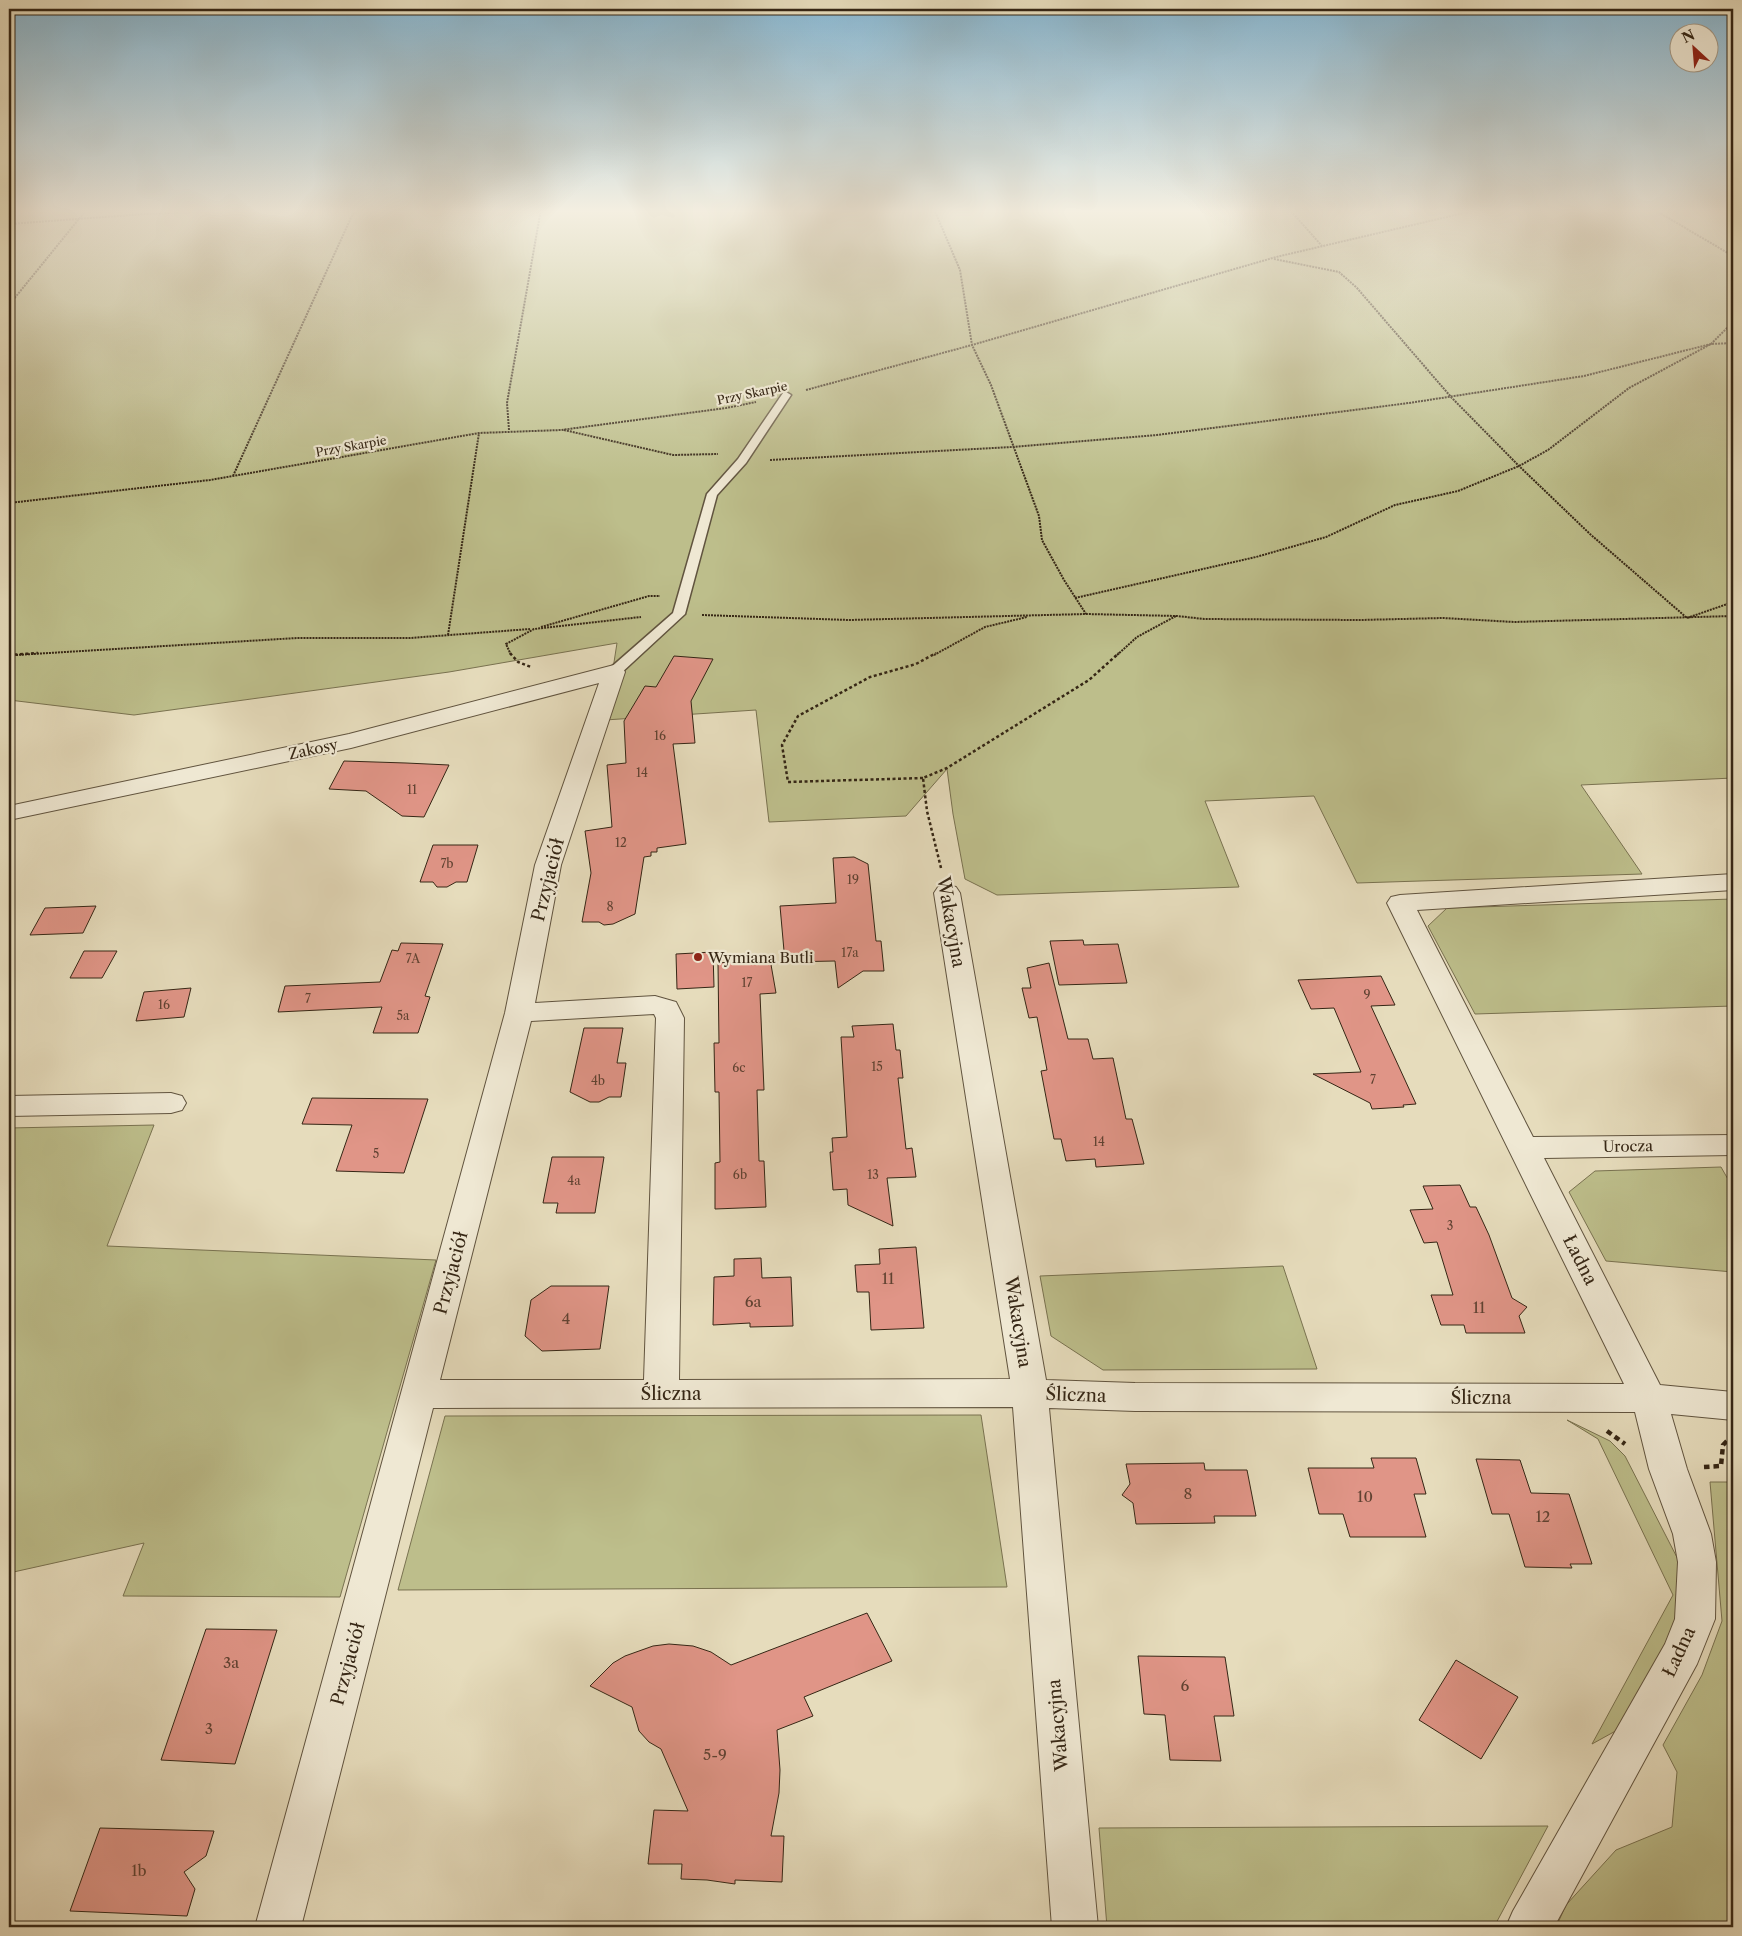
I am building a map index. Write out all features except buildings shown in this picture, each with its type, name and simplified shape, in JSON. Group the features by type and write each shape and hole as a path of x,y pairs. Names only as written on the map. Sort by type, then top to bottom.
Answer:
{"street":[{"name":"Zakosy","path":"9,813 352,741 614,672"},
{"name":"Przyjaciół","path":"278,1927 520,1013 548,865 614,672"},
{"name":"Ładna","path":"1529,1927 1683,1651 1695,1619 1698,1562 1692,1534 1668,1469 1649,1398 1400,903 1733,882"},
{"name":"Wakacyjna","path":"946,893 1030,1393 1075,1927"},
{"path":"520,1013 655,1005 666,1008 670,1018 661,1394"},
{"path":"9,1106 171,1103"},
{"name":"Urocza","path":"1523,1148 1733,1145"},
{"name":"Śliczna","path":"419,1394 1030,1393 1135,1397 1649,1398 1733,1406"}],"lane":[{"path":"614,672 655,637 678,614 712,494 744,457 786,395"}],"path":[{"path":"233,476 274,391 282,366 302,328 312,299"},
{"path":"509,430 507,403 525,299"},
{"path":"965,299 972,346 991,385 1012,447 1039,516 1042,540 1086,614"},
{"name":"Przy Skarpie","path":"9,503 233,476 478,433 509,430 561,430 726,408 786,395 972,346 1131,299"},
{"path":"1366,299 1451,397 1520,466 1590,534 1687,618"},
{"path":"1076,598 1247,560 1326,537 1395,505 1458,491 1520,466 1548,450 1629,388 1711,344 1733,322"},
{"path":"561,430 673,455 744,457 1012,447 1157,435 1451,397 1584,376 1711,344 1733,343"},
{"path":"448,635 478,433"},
{"path":"539,668 525,666 510,655 506,644 534,629 650,596 683,596"},
{"path":"1687,618 1733,602"},
{"path":"9,655 297,638 410,638 534,629 678,614 848,620 1086,614 1177,616 1204,619 1360,620 1442,618 1514,622 1733,616"},
{"path":"1035,615 985,627 916,664 870,677 798,716 782,745 788,782 923,778 947,768 1088,680 1138,637 1177,616"},
{"name":"Wakacyjna","path":"923,778 927,812 946,893"}],"green space":[{"path":"9,299 1733,299 1733,778 1581,785 1642,874 1357,883 1314,796 1205,801 1239,887 997,895 965,879 947,769 906,816 769,822 756,710 605,720 617,643 449,672 134,715 9,700"},
{"path":"1733,899 1733,1006 1475,1014 1428,926 1447,908"},
{"path":"154,1125 107,1246 436,1260 340,1597 123,1596 144,1543 9,1573 9,1128"},
{"path":"1721,1167 1733,1188 1733,1272 1606,1261 1569,1192 1595,1171"},
{"path":"1283,1266 1317,1369 1103,1370 1051,1336 1040,1276"},
{"path":"981,1415 1007,1587 398,1590 445,1416"},
{"path":"1567,1420 1610,1441 1625,1456 1686,1575 1678,1625 1621,1728 1592,1744 1673,1595 1598,1439"},
{"path":"1710,1482 1733,1482 1733,1927 1556,1927 1566,1905 1616,1850 1672,1827 1677,1772 1663,1745 1702,1675 1722,1621"},
{"path":"1548,1826 1494,1927 1107,1927 1099,1828"}],"place":[{"name":"Wymiana Butli","path":"698,957"}]}
